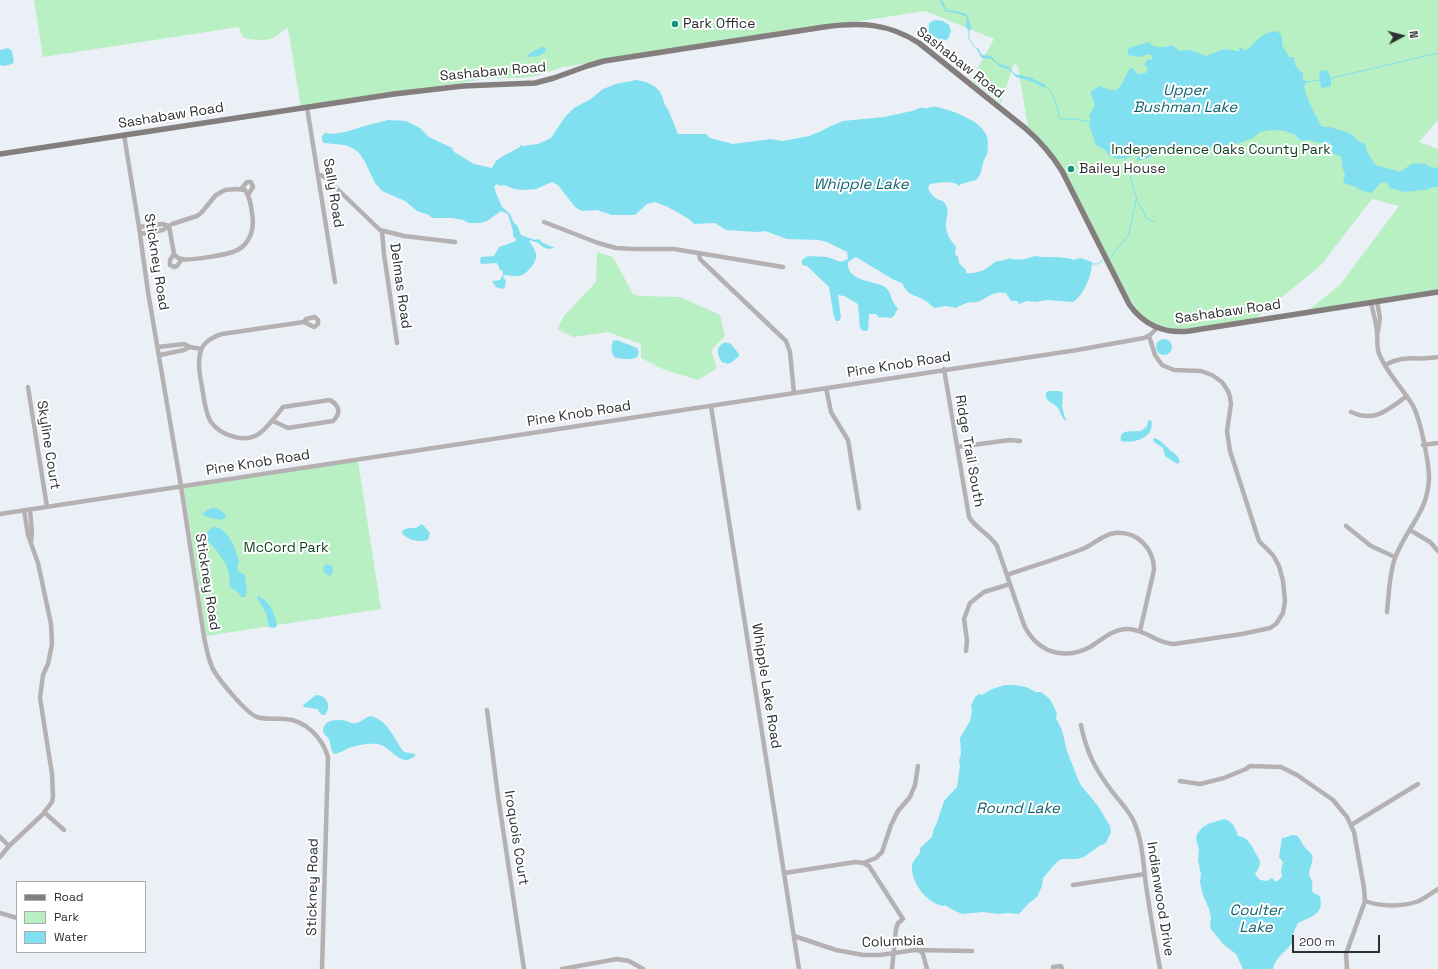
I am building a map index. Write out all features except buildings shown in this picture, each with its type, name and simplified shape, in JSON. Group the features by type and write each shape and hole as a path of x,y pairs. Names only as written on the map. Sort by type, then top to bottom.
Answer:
{"main road":[{"name":"Sashabaw Road","path":"0,154 394,94 452,87 539,82 604,61 830,26 860,23 885,28 903,34 922,45 1025,128 1044,146 1066,178 1129,304 1140,317 1157,328 1170,332 1186,332 1438,292"}],"street":[{"name":"Sally Road","path":"307,107 335,282"},
{"name":"Stickney Road","path":"124,135 148,292 160,355 181,486 205,645 213,669 226,688 255,716 264,718 285,718 301,723 315,735 326,750 328,757 322,969"},
{"path":"318,175 327,178 382,231 404,236 455,242"},
{"path":"241,189 247,182 251,182 253,187 248,195"},
{"path":"140,234 163,230 169,226 172,224 197,216 206,208 216,195 221,192 232,189 241,189 245,190 248,195 253,226 250,238 245,244 233,252 198,258 182,259 176,257 174,254 169,226"},
{"path":"544,222 598,243 616,248 674,249 783,267"},
{"path":"139,227 162,224 169,226"},
{"name":"Delmas Road","path":"382,231 397,343"},
{"path":"174,254 170,260 170,265 174,267 177,266 182,259"},
{"path":"699,254 704,263 786,341 790,352 794,393"},
{"path":"1374,302 1380,320 1377,348 1384,365 1413,405 1418,418 1428,471 1427,494 1422,509 1395,557 1390,580 1387,612"},
{"path":"273,420 288,428 333,421 337,417 339,410 336,404 330,400 282,407 273,420 259,434 248,438 228,436 211,422 206,411 200,373 201,349 214,336 304,322"},
{"path":"1007,575 1085,548 1111,534 1122,533 1132,535 1145,544 1152,554 1154,564 1154,570 1140,631 1165,643 1174,644 1270,628 1276,624 1283,613 1285,601 1283,581 1279,566 1273,555 1259,540 1229,447 1227,431 1231,404 1228,391 1222,382 1212,375 1201,371 1174,370 1162,365 1155,355 1149,336 1157,328"},
{"name":"Pine Knob Road","path":"0,514 944,369 1077,350 1149,336"},
{"path":"158,347 184,344 201,349"},
{"path":"172,345 173,352"},
{"path":"160,355 184,350 190,347"},
{"path":"1384,365 1401,359 1425,359 1438,357"},
{"name":"Ridge Trail South","path":"944,369 969,517 976,526 989,535 995,542 1019,613 1028,633 1037,643 1048,650 1060,653 1076,653 1092,646 1103,637 1111,633 1126,629 1140,631"},
{"name":"Skyline Court","path":"28,387 47,507"},
{"path":"826,388 833,417 848,440 859,508"},
{"path":"1351,412 1364,417 1374,416 1384,412 1407,396"},
{"name":"Whipple Lake Road","path":"711,406 799,969"},
{"path":"957,447 1010,440 1020,441"},
{"path":"1424,445 1438,443"},
{"path":"0,857 9,846 44,813 52,802 54,788 40,698 52,644 49,615 38,563 28,535 24,510"},
{"path":"30,510 32,532 31,541"},
{"path":"1346,526 1366,543 1395,557"},
{"path":"1410,530 1430,542 1438,551"},
{"path":"966,651 967,640 964,619 970,603 984,592 1010,584"},
{"name":"Iroquois Court","path":"487,710 497,789 524,969"},
{"name":"Indianwood Drive","path":"1081,724 1084,739 1094,766 1130,815 1138,833 1160,969"},
{"path":"863,863 876,858 882,852 890,825 898,811 910,797 915,785 918,766"},
{"path":"1180,781 1200,784 1224,778 1250,766 1281,767 1297,775 1333,800 1347,817 1354,832 1364,888 1365,901 1346,954 1347,969"},
{"path":"1351,825 1418,784"},
{"path":"44,813 64,830"},
{"path":"0,837 9,846"},
{"path":"785,873 855,862 867,864 874,872 903,919 898,923 896,929 892,969"},
{"path":"1073,885 1145,874"},
{"path":"1365,901 1372,904 1404,905 1420,901 1438,889"},
{"path":"0,913 16,918"},
{"name":"Columbia","path":"794,936 836,950 872,956 920,951 972,951"},
{"path":"920,951 923,954 927,969"},
{"path":"562,969 622,959 634,963 643,969"},
{"path":"1052,967 1061,966 1062,969"}],"green space":[{"name":"Independence Oaks County Park","path":"34,0 1438,0 1438,120 1419,142 1438,149 1438,289 1306,312 1340,285 1399,206 1372,199 1321,265 1254,320 1183,329 1173,329 1152,323 1143,317 1129,298 1065,172 1028,128 1018,67 1014,63 1001,103 971,80 994,39 925,11 563,67 536,76 521,78 490,78 301,108 288,28 277,36 265,40 244,38 239,27 43,57"},
{"path":"597,252 613,257 633,294 640,296 680,297 720,315 725,336 711,350 717,368 698,380 665,370 641,358 641,344 608,332 573,337 557,329 564,316 596,282"},
{"name":"McCord Park","path":"358,461 381,609 206,636 184,488"}],"water":[{"path":"940,0 943,1 946,10 966,14 972,28 968,31 966,25 967,17 945,11"},
{"path":"935,20 943,21 949,25 951,31 948,39 942,41 928,33 929,23"},
{"name":"Upper Bushman Lake","path":"1276,31 1281,34 1282,45 1289,57 1294,57 1295,65 1303,74 1303,80 1307,81 1304,86 1305,91 1321,126 1330,127 1354,136 1358,141 1365,144 1370,156 1378,166 1400,172 1413,163 1426,164 1429,167 1438,168 1438,187 1404,192 1390,188 1388,184 1384,182 1380,183 1372,193 1365,192 1343,183 1345,174 1341,156 1335,155 1332,152 1330,143 1319,143 1309,140 1301,141 1294,134 1286,131 1272,130 1260,132 1253,138 1220,149 1201,145 1195,149 1176,145 1170,146 1148,158 1137,161 1136,160 1139,154 1118,159 1110,156 1105,150 1096,145 1089,123 1091,121 1089,116 1095,105 1091,91 1100,86 1110,90 1112,89 1114,91 1120,87 1130,68 1138,74 1146,73 1148,68 1144,65 1148,59 1152,60 1153,58 1148,54 1141,57 1128,55 1129,48 1149,42 1156,47 1166,47 1172,45 1180,51 1191,50 1206,56 1224,49 1239,51 1240,50 1238,48 1241,47 1244,50 1247,50 1263,35"},
{"path":"545,47 546,50 544,53 538,56 527,57 530,53"},
{"path":"8,48 12,51 14,63 5,66 0,65 0,50"},
{"path":"976,48 978,48 982,55 991,56 997,63 1009,67 1015,74 1032,78 1044,84 1048,89 1028,80 1016,77 1009,69 1001,67 991,59 982,58"},
{"path":"1327,70 1331,78 1331,86 1322,88 1319,73"},
{"name":"Whipple Lake","path":"636,80 643,81 657,88 668,109 678,134 706,134 710,138 733,144 771,139 783,141 809,136 843,121 884,117 923,107 937,107 970,119 983,130 987,137 987,153 980,175 976,180 961,184 959,186 950,182 930,184 928,188 934,197 943,201 947,207 947,232 956,246 955,254 958,257 959,263 966,270 966,273 982,271 995,262 1010,258 1022,259 1034,256 1066,258 1073,260 1081,258 1092,262 1091,273 1087,284 1081,295 1073,302 1047,300 1036,302 1027,301 1019,304 1017,301 1011,301 1006,293 1001,292 993,294 980,301 970,302 956,308 946,306 934,308 920,298 909,293 902,283 894,280 856,257 848,262 851,273 856,277 885,287 894,304 898,308 894,316 891,318 879,318 876,314 869,314 868,329 867,331 863,331 860,328 858,304 844,296 838,295 841,318 839,321 836,321 829,287 807,266 802,265 802,260 808,256 827,257 841,262 848,259 847,252 827,242 819,240 787,239 765,231 726,230 715,223 694,224 689,219 668,207 655,202 647,204 635,215 612,215 597,210 582,211 575,207 558,185 552,182 536,189 523,190 514,189 504,185 500,186 497,184 494,186 502,207 510,214 521,235 535,240 539,239 543,243 555,248 547,249 539,243 529,240 536,254 534,264 523,275 504,275 503,277 506,281 503,289 496,287 492,281 500,280 503,274 503,271 500,270 497,263 481,264 480,260 481,257 494,256 499,247 516,241 513,236 508,214 501,211 487,221 481,223 469,223 452,218 432,218 429,215 417,211 405,201 382,191 375,183 359,153 354,149 345,145 324,143 322,141 322,136 325,133 331,134 346,132 388,120 406,121 420,128 429,137 452,148 454,152 474,164 492,168 496,161 520,147 520,145 538,144 551,138 565,117 574,108 591,99 603,89 616,84"},
{"path":"1161,339 1167,339 1172,344 1170,353 1167,355 1161,355 1156,350 1156,344"},
{"path":"617,340 637,348 639,353 638,356 631,359 614,357 612,345 613,341"},
{"path":"725,342 731,344 739,354 739,356 728,364 722,362 718,354 718,349"},
{"path":"1060,391 1063,393 1062,407 1066,421 1057,407 1047,400 1046,392"},
{"path":"1151,420 1152,426 1150,431 1143,438 1127,442 1121,441 1122,434 1124,432 1141,431 1147,426 1148,421"},
{"path":"1155,438 1161,441 1176,455 1180,462 1177,464 1165,456 1163,448 1154,442 1153,439"},
{"path":"211,508 222,511 226,516 225,518 220,520 204,516 203,513"},
{"path":"422,524 430,533 428,540 414,540 402,533 403,530 416,528"},
{"path":"213,527 223,531 234,546 239,563 237,566 238,571 245,575 247,592 245,597 241,597 238,592 230,587 229,574 226,564 208,541 206,535"},
{"path":"327,564 332,566 333,572 330,576 323,570 324,566"},
{"path":"258,596 262,598 271,608 277,625 275,628 269,627 266,613 257,598"},
{"name":"Round Lake","path":"1005,685 1026,687 1036,692 1041,692 1050,699 1057,713 1056,718 1062,730 1067,751 1080,784 1098,806 1110,826 1111,832 1106,843 1099,846 1084,857 1077,859 1061,859 1054,865 1043,878 1042,886 1037,897 1019,914 983,912 962,914 945,905 944,906 932,901 926,896 917,885 912,872 912,866 914,860 920,853 920,848 932,837 944,801 957,787 961,753 960,738 970,721 972,711 971,706 975,697 979,694 982,695 992,689"},
{"path":"316,695 320,695 326,699 328,708 325,715 322,715 317,709 304,707 303,705"},
{"path":"370,716 382,721 404,752 415,754 415,756 405,760 377,744 355,746 334,754 329,739 323,732 325,725 328,722 335,720 356,723"},
{"name":"Coulter Lake","path":"1224,819 1232,823 1238,836 1247,840 1253,848 1260,861 1259,867 1255,874 1260,880 1267,881 1272,878 1276,882 1282,877 1281,870 1283,862 1279,857 1282,838 1296,835 1312,855 1309,874 1312,882 1312,891 1320,896 1320,907 1316,914 1298,923 1294,932 1292,943 1278,958 1273,969 1243,969 1236,954 1223,944 1210,926 1211,918 1209,909 1203,895 1200,882 1201,874 1198,860 1199,849 1196,839 1197,834 1202,828 1208,824"}],"waterway":[{"path":"969,29 969,38 975,48"},
{"path":"1332,78 1438,53"},
{"path":"1306,82 1320,80"},
{"path":"1048,89 1055,99 1060,119 1076,119 1090,122"},
{"path":"1125,158 1137,200 1147,219 1155,222"},
{"path":"1111,258 1129,234 1136,200"},
{"path":"1092,264 1098,264 1103,260"}],"place":[{"name":"Park Office","path":"675,24"},
{"name":"Bailey House","path":"1071,169"}]}
